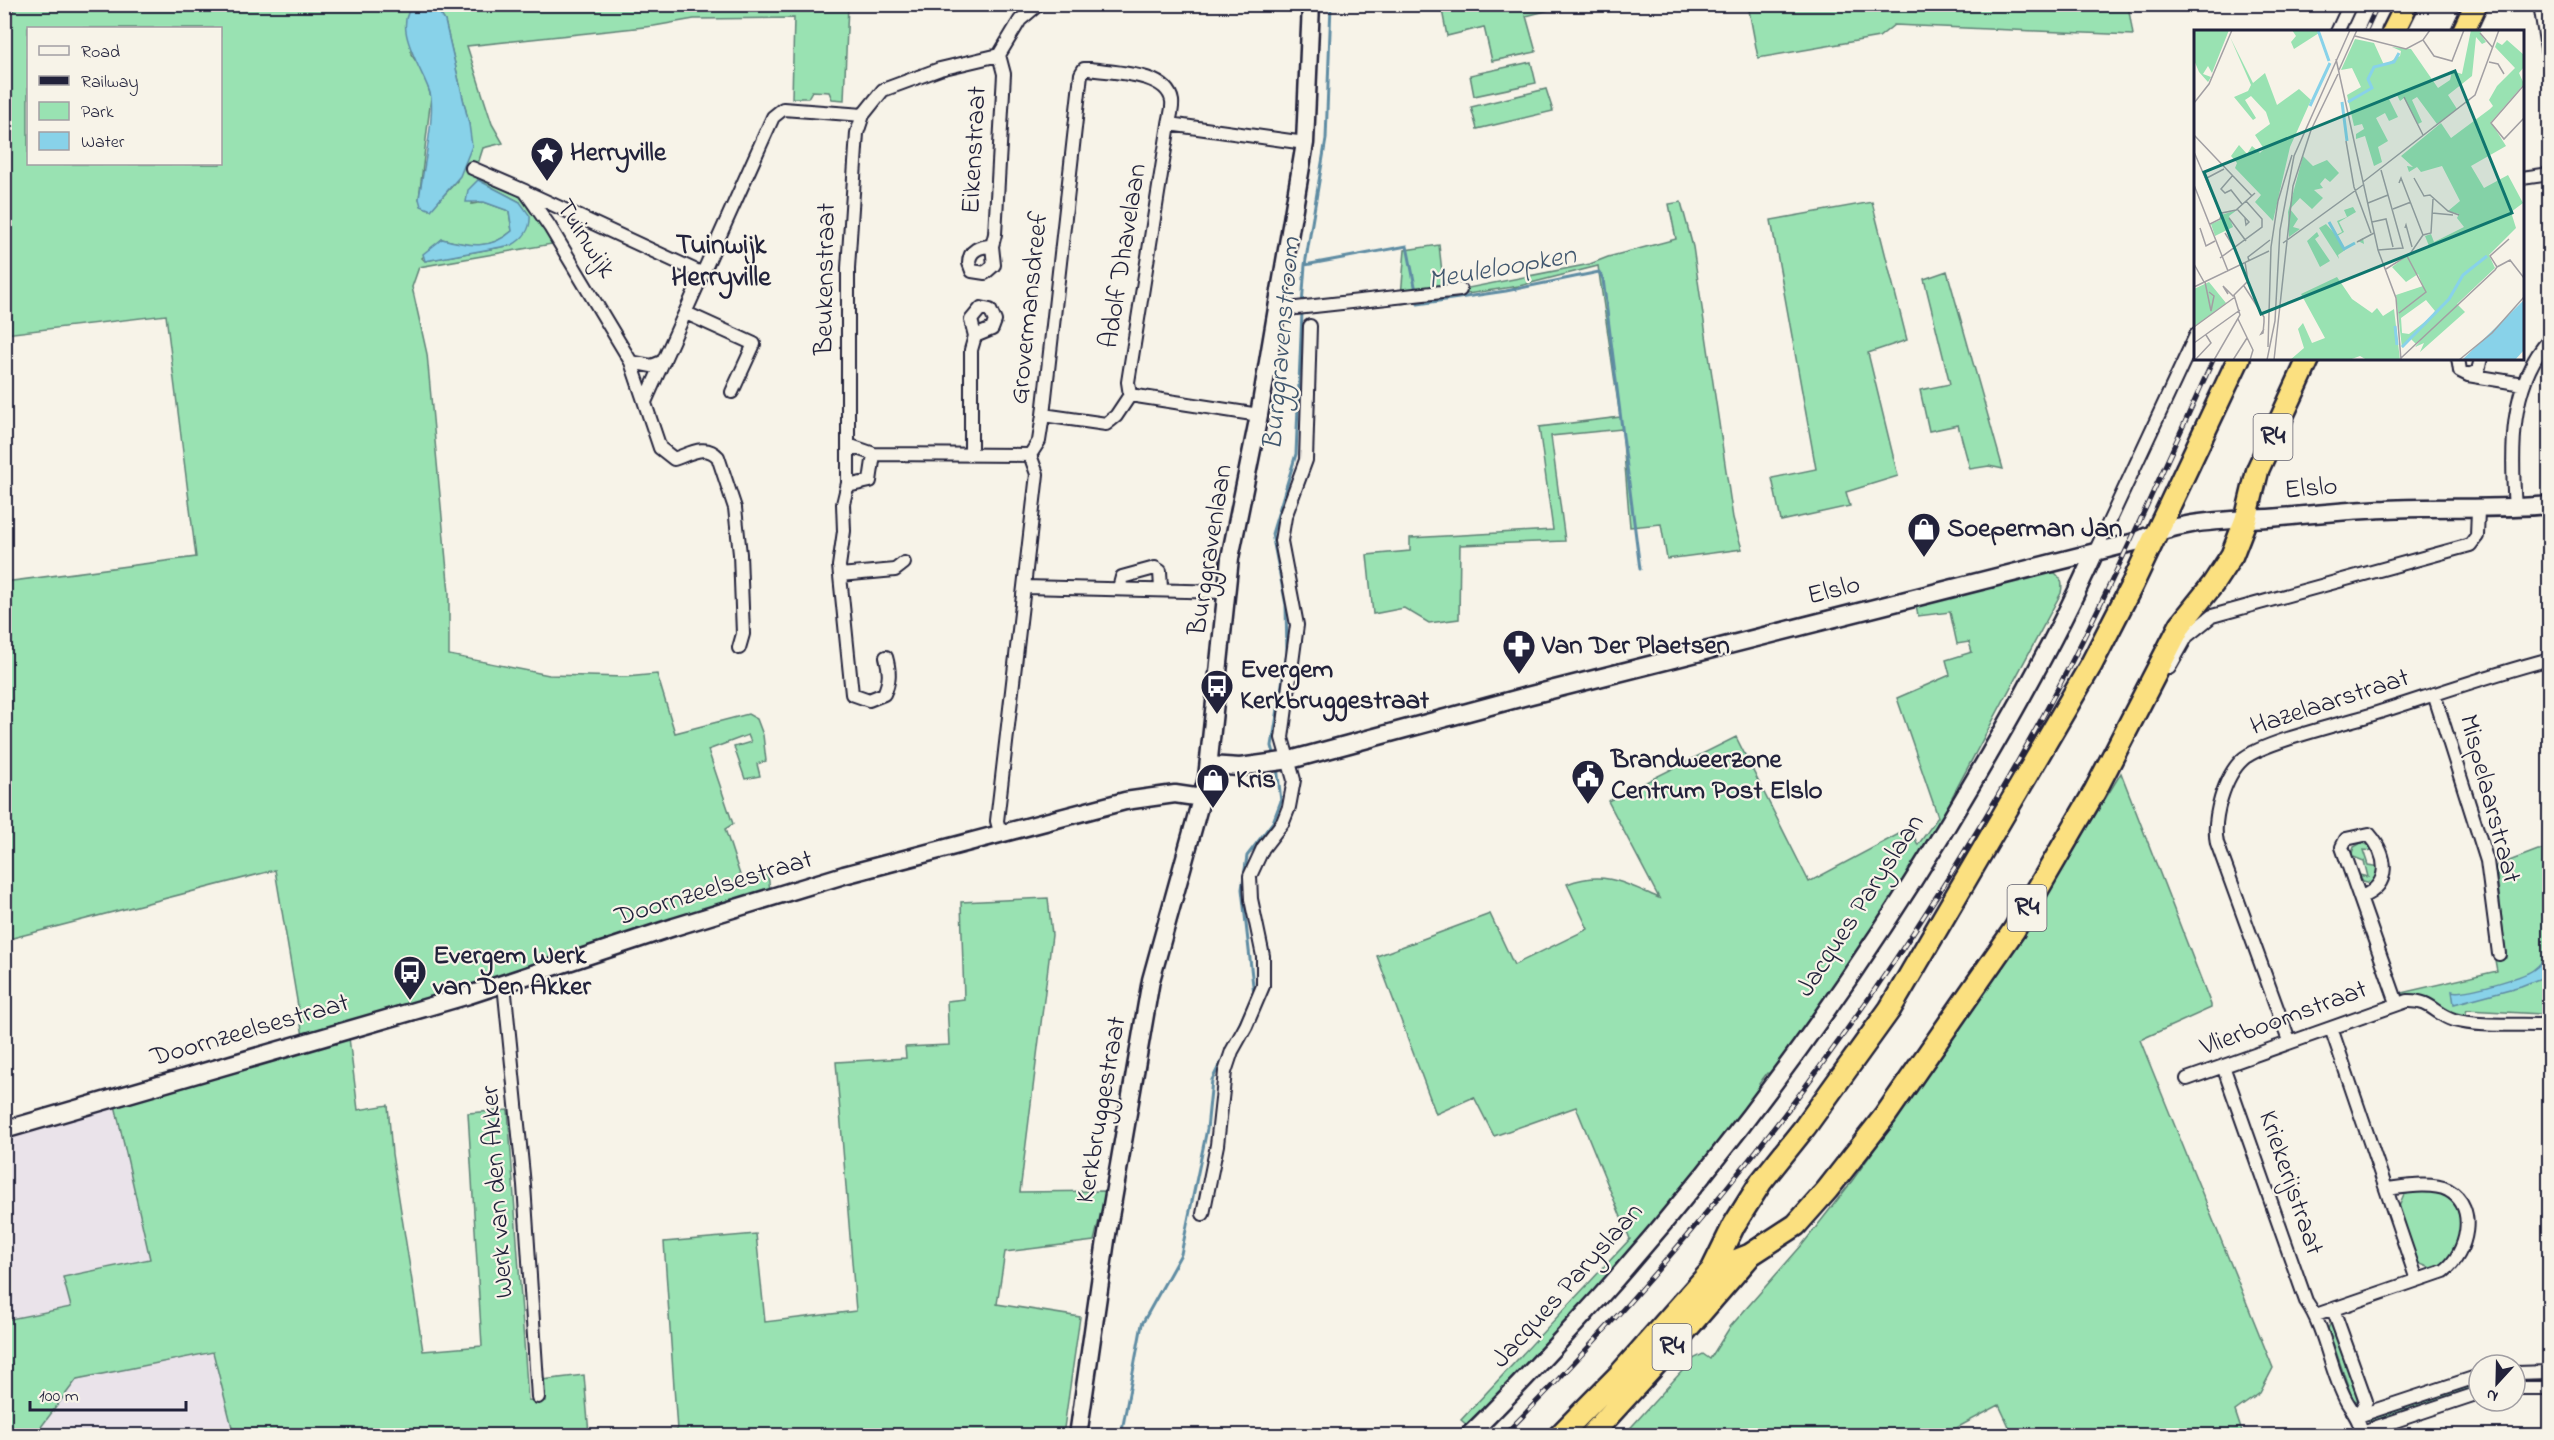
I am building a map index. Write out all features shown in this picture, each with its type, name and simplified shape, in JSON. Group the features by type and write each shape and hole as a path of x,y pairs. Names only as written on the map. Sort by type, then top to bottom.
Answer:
{"highway":[{"path":"2394,30 2407,4"},
{"path":"2464,30 2476,4"},
{"name":"R4","path":"1559,1436 1620,1374 1712,1270 1734,1225 1761,1182 1805,1127 1890,1009 2091,665 2238,360"},
{"name":"R4","path":"1712,1270 1750,1255 1796,1225 1827,1190 1885,1116 2014,930 2095,790 2181,624 2213,584 2232,555 2246,519 2258,469 2308,360"},
{"name":"R4","path":"1590,1436 1666,1353 1750,1255"}],"main road":[{"name":"Burggravenlaan","path":"1202,798 1209,765 1230,558 1278,310 1305,143 1311,4"},
{"name":"Elslo","path":"1209,765 1227,768 1287,761 1538,693 2135,542 2157,530 2246,519 2387,508 2478,510 2550,505"},
{"name":"Jacques Paryslaan","path":"1468,1436 1631,1262 1765,1098 1828,1012 1909,889 1984,765 2095,552"},
{"name":"Doornzeelsestraat","path":"4,1130 504,984 732,909 1000,832 1157,794 1202,798"},
{"name":"Kerkbruggestraat","path":"1078,1436 1106,1240 1151,981 1202,798"}],"street":[{"path":"999,56 1020,20 1039,4"},
{"path":"2338,30 2350,4"},
{"path":"2540,4 2550,67"},
{"name":"Beukenstraat","path":"886,657 890,669 884,694 868,700 852,694 840,575 843,504 848,483 848,268 852,178 857,133 863,115 883,90 940,69 999,56"},
{"name":"Eikenstraat","path":"992,246 995,234 1004,74 999,56"},
{"name":"Grovermansdreef","path":"1030,455 1039,441 1043,415 1081,74 1084,69 1090,69 1121,74"},
{"name":"Adolf Dhavelaan","path":"1121,74 1154,79 1165,87 1172,101 1128,382 1130,395"},
{"path":"645,402 773,117 783,109 863,115"},
{"path":"1169,124 1305,143"},
{"name":"Tuinwijk","path":"472,168 525,191 559,239 632,362 660,448 666,456 674,459 705,449 712,450 718,457 735,508 740,554 743,634 739,648"},
{"path":"2524,178 2550,174"},
{"path":"525,191 703,274"},
{"path":"1278,310 1460,290"},
{"path":"686,313 754,344 732,392"},
{"path":"1203,1214 1216,1145 1225,1072 1263,986 1263,956 1251,899 1250,876 1263,848 1282,822 1289,807 1294,780 1284,750 1282,733 1297,625 1281,541 1285,517 1306,460 1310,326"},
{"path":"971,453 971,350 975,336"},
{"name":"Jacques Paryslaan","path":"2095,552 2194,338"},
{"path":"2515,508 2512,458 2523,384 2529,366 2550,339"},
{"path":"2458,360 2460,371 2468,375 2523,384"},
{"path":"2468,375 2478,371 2481,360"},
{"path":"632,362 652,366 664,361"},
{"path":"1043,415 1106,424 1116,416 1130,395 1259,415"},
{"path":"848,445 874,454 1030,455 1037,474 997,821 1000,832"},
{"path":"848,483 860,484 870,481 874,454"},
{"path":"2169,669 2187,636 2212,616 2470,545 2477,536 2478,510"},
{"path":"840,575 895,570 904,563"},
{"path":"1119,588 1122,577 1155,568 1160,571 1161,589"},
{"path":"1025,587 1226,592"},
{"name":"Hazelaarstraat","path":"2289,1041 2217,843 2214,828 2225,788 2241,761 2249,755 2434,694 2550,659"},
{"name":"Mispelaarstraat","path":"2434,694 2487,861 2499,954"},
{"name":"Vlierboomstraat","path":"2361,897 2378,886 2384,875 2385,867 2379,846 2368,834 2346,839 2342,847 2397,1004"},
{"name":"Werk van den Akker","path":"504,984 524,1185 538,1397"},
{"name":"Vlierboomstraat","path":"2187,1079 2397,1004 2417,1001 2428,1003 2446,1017 2462,1021 2540,1025 2550,1023"},
{"path":"2331,1028 2417,1280"},
{"name":"Kriekerijstraat","path":"2223,1066 2306,1301 2316,1315 2347,1402 2358,1416 2363,1434"},
{"path":"2316,1315 2444,1271 2459,1256 2466,1236 2465,1214 2456,1197 2448,1190 2438,1187 2386,1189"},
{"name":"Kriekerijstraat","path":"2333,1309 2366,1401 2358,1416"},
{"path":"2527,1372 2550,1372"},
{"path":"2358,1416 2467,1380"},
{"path":"2527,1388 2550,1388"},
{"path":"2363,1434 2421,1410 2467,1397"}],"shaded area":[{"path":"115,1105 150,1260 63,1277 71,1307 5,1320 5,1136"},
{"path":"213,1352 234,1435 35,1436 77,1379"}],"green space":[{"path":"19,4 416,5 412,7 411,54 424,73 431,97 419,199 430,210 457,181 469,124 445,21 438,10 428,5 848,5 844,100 832,99 829,92 812,91 808,98 792,98 794,18 694,19 654,26 467,46 492,124 503,143 483,148 477,167 522,198 545,229 552,244 419,267 412,287 427,354 449,593 449,655 549,675 626,677 657,674 675,733 748,714 757,719 763,735 766,761 757,764 760,776 745,779 734,747 751,742 748,735 708,750 733,824 725,829 742,881 768,875 770,890 474,987 463,987 462,990 303,1036 275,870 5,940 5,582 196,557 166,315 5,334 5,19","holes":["478,180 520,202 512,245 425,261 422,258 442,239 479,245 495,242 512,231 509,211 484,202 472,204"]},
{"path":"1441,4 1569,5 1526,16 1536,52 1492,61 1484,27 1447,36"},
{"path":"1748,5 2128,5 2133,35 1894,25 1879,37 1758,58"},
{"path":"1531,62 1536,83 1474,96 1470,75"},
{"path":"1546,89 1553,111 1477,129 1471,107"},
{"path":"1681,202 1693,247 1733,518 1742,549 1667,559 1661,524 1630,527 1622,429 1551,436 1565,541 1460,545 1459,619 1429,623 1404,608 1373,614 1367,555 1410,551 1410,538 1553,530 1539,427 1620,417 1598,266 1519,286 1402,304 1402,301 1590,264 1676,239 1669,204"},
{"path":"1872,202 1907,340 1868,353 1898,476 1846,492 1850,506 1781,521 1772,478 1816,469 1771,220"},
{"path":"1439,245 1444,290 1401,296 1405,250"},
{"path":"1947,271 2003,469 1989,466 1970,469 1958,425 1929,431 1920,390 1950,384 1924,279"},
{"path":"2044,572 2055,573 2059,577 2062,584 2061,593 1952,797 1958,801 1776,1075 1767,1073 1759,1084 1764,1089 1658,1220 1546,1346 1467,1425 1461,1420 1630,1239 1576,1107 1494,1136 1474,1097 1436,1114 1377,956 1490,914 1514,965 1588,929 1567,884 1592,878 1603,878 1625,883 1659,898 1608,801 1736,737 1809,882 1910,828 1918,845 1938,817 1897,698 1950,675 1946,660 1972,652 1969,642 1957,644 1950,612 1918,616 1915,601"},
{"path":"2121,773 2211,1005 2211,1008 2140,1040 2273,1368 2260,1393 2235,1411 2243,1435 2013,1435 1999,1405 1947,1433 1948,1435 1623,1436 1693,1359 1703,1354 1710,1359 1730,1327 1802,1245 1849,1185 2002,967"},
{"path":"2361,843 2369,845 2374,851 2363,850 2368,865 2380,867 2380,871 2371,883 2363,881 2359,875 2368,877 2364,861 2351,856 2354,847"},
{"path":"2538,850 2549,850 2549,1019 2538,1021 2541,1014 2467,1010 2464,1018 2429,1000 2401,993 2497,971 2495,960 2506,958 2496,866"},
{"path":"1048,898 1052,935 1020,1192 1106,1191 1094,1241 1005,1252 997,1304 1080,1317 1063,1435 234,1435 213,1352 77,1379 35,1435 5,1436 5,1320 71,1307 63,1277 150,1259 115,1105 349,1038 358,1110 388,1105 392,1154 423,1351 482,1346 468,1113 508,1110 528,1400 545,1401 542,1380 584,1375 589,1434 677,1430 664,1242 756,1234 765,1322 856,1311 836,1062 906,1058 905,1047 949,1045 947,1001 964,999 961,902"},
{"path":"2413,1191 2441,1193 2450,1198 2459,1216 2461,1226 2457,1246 2446,1263 2433,1269 2418,1263 2398,1209 2404,1195"},
{"path":"2330,1324 2334,1326 2358,1401 2353,1400 2328,1329"},
{"path":"2467,1386 2467,1393 2371,1423 2368,1420"}],"water":[{"path":"416,4 433,8 445,21 472,146 460,176 431,210 421,206 419,199 430,129 430,93 410,47 406,23 408,12"},
{"path":"478,180 520,202 530,216 526,233 512,245 425,261 423,254 442,239 470,245 488,244 512,231 509,211 484,202 466,202 468,190"},
{"path":"2549,947 2549,975 2521,986 2454,1004 2452,991 2480,988 2527,973 2541,963"}],"waterway":[{"name":"Burggravenstroom","path":"1302,305 1305,265 1326,139 1331,4"},
{"name":"Meuleloopken","path":"1305,265 1407,246 1416,291"},
{"name":"Meuleloopken","path":"1417,297 1418,304 1506,291 1599,272 1603,279 1640,569"},
{"name":"Burggravenstroom","path":"1275,757 1272,746 1287,653 1286,605 1272,534 1296,454 1302,312"},
{"name":"Burggravenstroom","path":"1254,994 1242,889 1247,856 1273,822 1281,801 1277,767"},
{"name":"Burggravenstroom","path":"1235,1034 1246,1010"},
{"name":"Burggravenstroom","path":"1121,1436 1142,1324 1181,1254 1207,1129 1212,1080 1225,1054"}],"railway":[{"path":"2366,30 2378,4"},
{"path":"1503,1436 1655,1274 1726,1189 1859,1012 1922,920 2036,729 2084,638 2213,360"}],"place":[{"name":"Herryville","path":"547,182"},
{"name":"Soeperman Jan","path":"1924,558"},
{"name":"Van Der Plaetsen","path":"1519,675"},
{"name":"Evergem Kerkbruggestraat","path":"1217,715"},
{"name":"Brandweerzone Centrum Post Elslo","path":"1588,805"},
{"name":"Kris","path":"1213,809"},
{"name":"Evergem Werk van Den Akker","path":"410,1001"}],"district":[{"name":"Tuinwijk Herryville","path":"721,262"}]}
